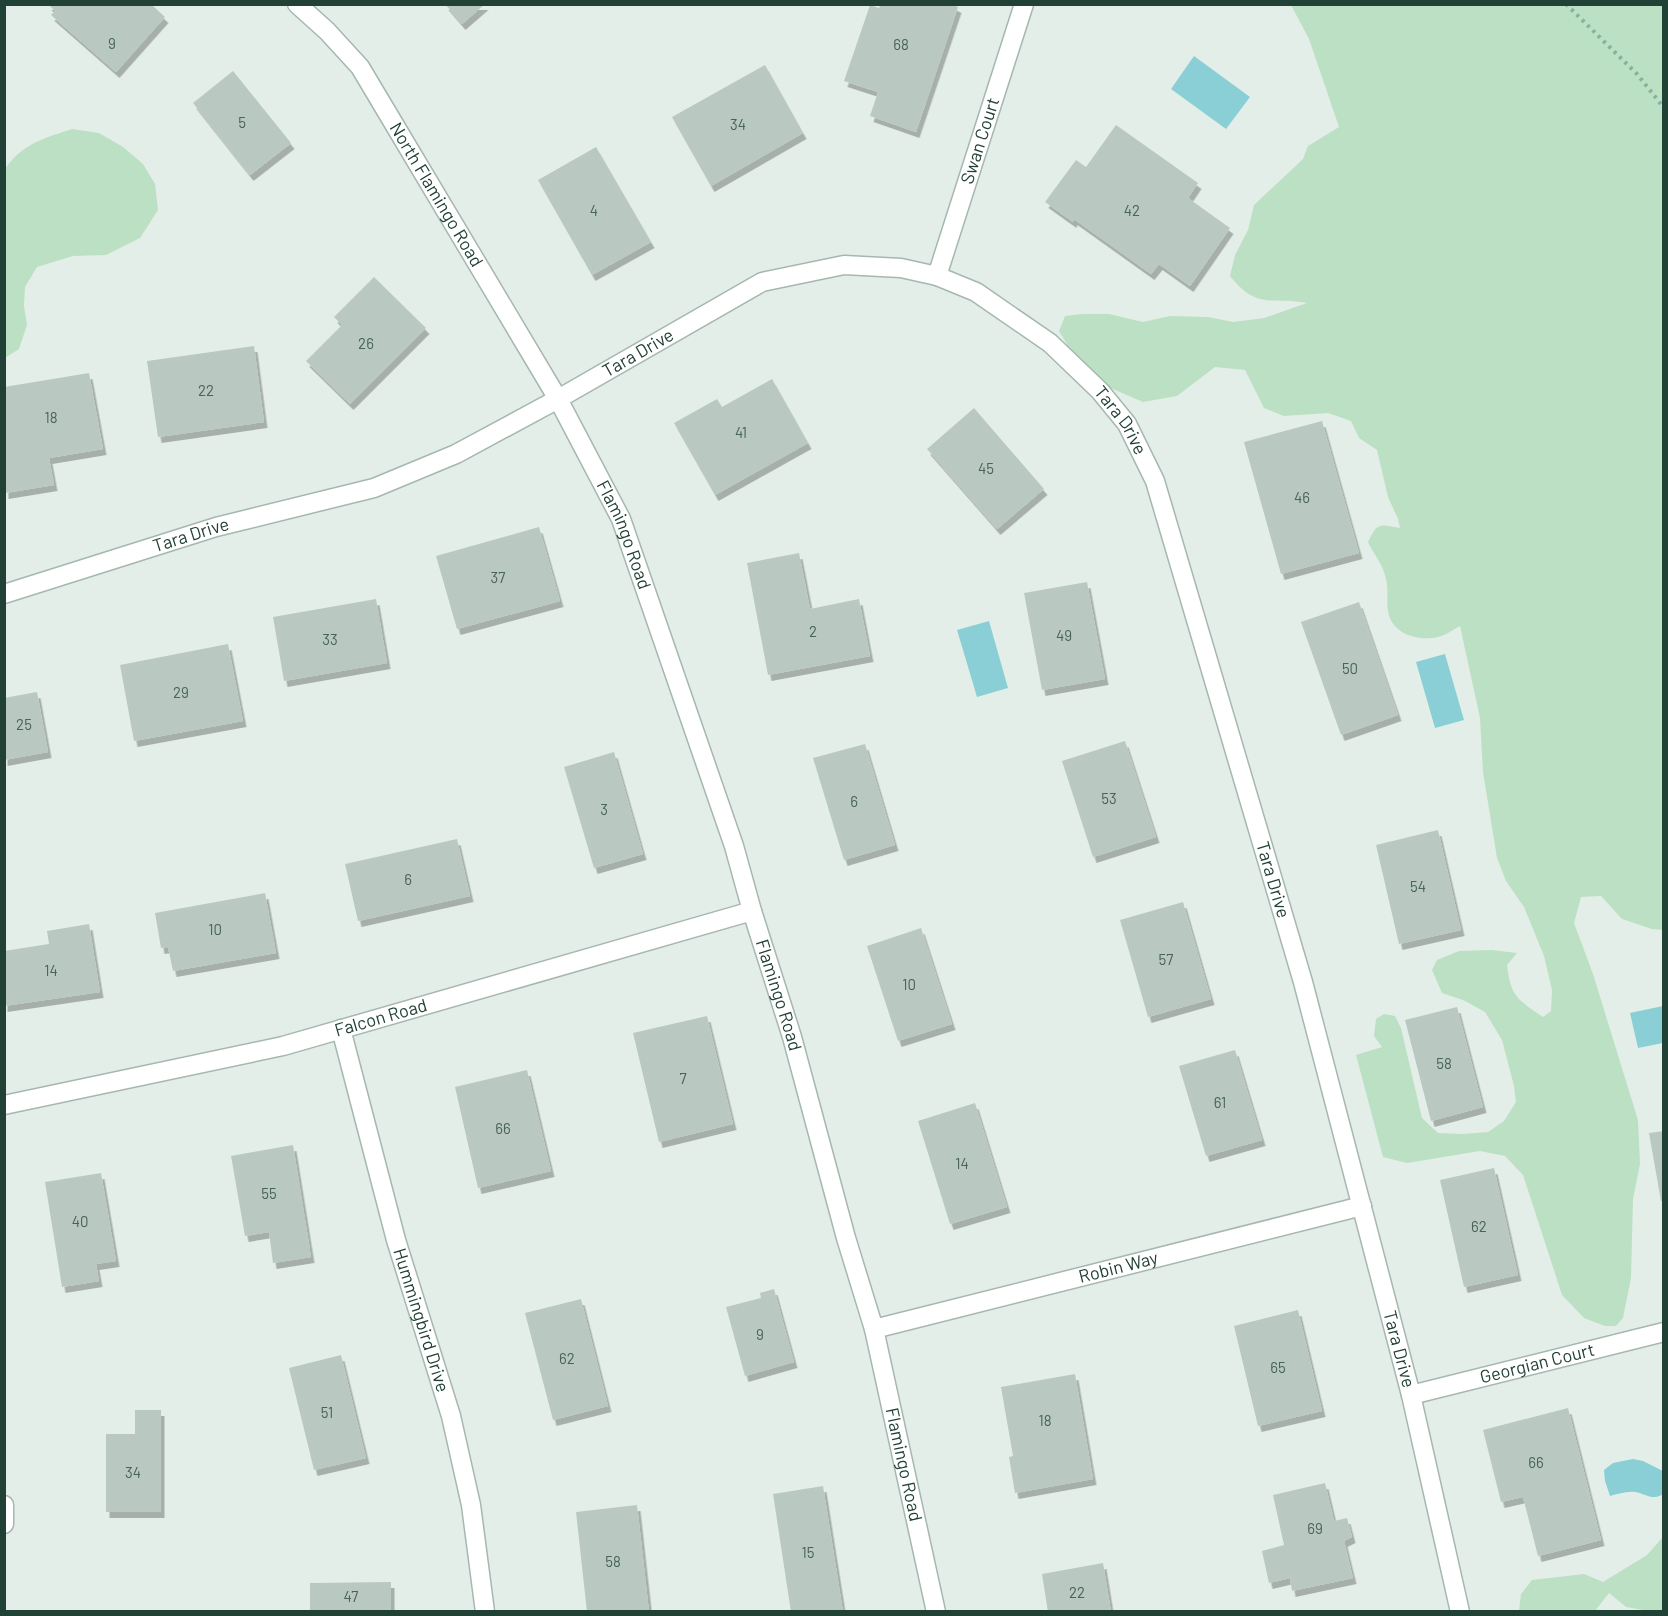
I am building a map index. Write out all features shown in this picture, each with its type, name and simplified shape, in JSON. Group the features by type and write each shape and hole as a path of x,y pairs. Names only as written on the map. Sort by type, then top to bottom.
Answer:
{"street":[{"name":"North Flamingo Road","path":"297,4 327,31 360,67 558,399"},
{"name":"Swan Court","path":"937,276 1024,4"},
{"name":"Tara Drive","path":"4,594 216,527 374,488 456,454 558,399 762,282 844,265 901,268 937,276 976,292 1050,343 1100,391 1127,424 1155,481 1303,982 1411,1395 1460,1611"},
{"name":"Flamingo Road","path":"558,399 621,519 735,846 752,911 792,1037 846,1238 874,1329 936,1611"},
{"name":"Falcon Road","path":"4,1105 283,1046 752,911"},
{"name":"Hummingbird Drive","path":"341,1029 396,1239 452,1416 471,1505 485,1611"},
{"name":"Robin Way","path":"874,1329 1362,1206"},
{"name":"Georgian Court","path":"1411,1395 1664,1332"},
{"path":"4,1505 4,1524"}],"path":[{"path":"1566,4 1637,74 1664,108"}],"green space":[{"path":"1291,5 1663,5 1663,930 1652,929 1622,919 1601,896 1581,897 1574,923 1593,974 1638,1120 1640,1164 1633,1199 1631,1278 1623,1318 1616,1326 1605,1326 1584,1318 1562,1295 1523,1175 1505,1156 1480,1151 1407,1163 1383,1157 1356,1055 1382,1047 1374,1036 1376,1019 1384,1014 1395,1016 1401,1028 1422,1118 1438,1133 1488,1132 1504,1121 1516,1102 1502,1040 1485,1012 1463,1000 1442,993 1432,970 1437,960 1459,951 1492,950 1517,953 1507,965 1513,991 1521,1001 1543,1017 1551,1011 1552,990 1544,956 1524,907 1506,881 1497,858 1483,772 1480,718 1460,626 1439,637 1424,638 1404,633 1393,624 1390,618 1385,574 1368,542 1380,526 1400,528 1388,497 1377,450 1359,438 1351,421 1328,413 1284,416 1264,408 1245,370 1215,367 1177,396 1143,402 1099,383 1073,354 1059,331 1065,316 1082,314 1109,314 1143,322 1170,316 1208,317 1233,322 1264,318 1307,303 1257,298 1240,287 1230,276 1235,255 1248,230 1254,205 1303,159 1308,146 1339,127 1309,39"},
{"path":"72,129 99,133 123,147 143,164 155,184 158,210 140,238 106,255 73,256 37,267 25,287 24,306 27,325 19,349 5,358 5,169 19,153 34,143"},
{"path":"1663,1537 1663,1611 1626,1607 1609,1593 1595,1611 1519,1611 1521,1594 1532,1580 1584,1574 1603,1582 1647,1555"}],"water":[{"path":"1194,56 1250,97 1226,129 1171,89"},
{"path":"989,621 1008,688 977,697 957,630"},
{"path":"1445,654 1464,720 1435,728 1416,662"},
{"path":"1663,1006 1663,1043 1638,1048 1630,1013"},
{"path":"1633,1459 1643,1461 1663,1471 1663,1494 1653,1497 1632,1492 1610,1496 1604,1470 1613,1463"}],"building":[{"path":"48,4 151,4 165,17 116,72 51,15 55,11"},
{"path":"445,4 485,4 462,24"},
{"path":"881,4 952,4 958,7 916,132 870,116 878,92 844,81 870,5 879,8"},
{"path":"765,65 803,133 711,186 672,117"},
{"path":"233,71 291,143 250,175 193,103"},
{"path":"1116,125 1198,183 1188,198 1230,228 1190,286 1159,264 1151,274 1074,219 1073,222 1045,202 1076,160 1086,167"},
{"path":"596,147 651,242 592,275 538,180"},
{"path":"374,277 426,328 350,404 306,361 342,325 334,317"},
{"path":"254,346 264,422 158,437 147,361"},
{"path":"89,373 103,449 49,458 54,485 5,493 4,387"},
{"path":"772,379 808,443 715,495 674,423 717,399 722,407"},
{"path":"974,408 1044,489 997,529 927,449"},
{"path":"1322,421 1359,553 1281,574 1244,442"},
{"path":"539,527 560,601 457,629 436,556"},
{"path":"799,553 810,609 859,599 870,656 768,675 747,563"},
{"path":"1087,582 1105,679 1042,690 1024,593"},
{"path":"376,599 387,663 284,681 273,617"},
{"path":"1359,602 1398,715 1341,735 1301,622"},
{"path":"228,644 243,721 134,741 120,665"},
{"path":"37,692 48,752 4,760 4,698"},
{"path":"1125,741 1156,837 1093,857 1062,761"},
{"path":"865,744 895,845 844,860 813,758"},
{"path":"614,752 643,854 594,868 564,767"},
{"path":"1438,830 1461,930 1399,944 1376,845"},
{"path":"457,839 470,896 358,921 345,864"},
{"path":"265,893 276,953 173,971 168,947 161,948 155,913"},
{"path":"1183,902 1211,999 1148,1017 1120,920"},
{"path":"89,924 100,992 4,1006 4,951 49,944 47,931"},
{"path":"921,928 952,1024 898,1041 867,946"},
{"path":"1457,1007 1483,1107 1431,1121 1405,1020"},
{"path":"707,1016 733,1124 659,1142 633,1033"},
{"path":"1235,1050 1262,1140 1206,1156 1179,1066"},
{"path":"527,1070 551,1171 478,1188 455,1087"},
{"path":"975,1103 1007,1207 950,1224 918,1121"},
{"path":"1664,1131 1664,1201 1661,1201 1649,1133"},
{"path":"293,1145 311,1257 273,1263 269,1232 245,1236 231,1156"},
{"path":"1494,1168 1518,1275 1464,1287 1440,1180"},
{"path":"101,1173 116,1261 96,1264 99,1281 62,1287 45,1182"},
{"path":"774,1289 794,1362 745,1376 726,1307 761,1298 760,1293"},
{"path":"581,1299 608,1406 553,1420 525,1313"},
{"path":"1298,1310 1322,1411 1258,1426 1234,1326"},
{"path":"341,1355 366,1458 314,1470 289,1368"},
{"path":"1075,1374 1093,1479 1015,1493 1009,1457 1013,1456 1001,1387"},
{"path":"1568,1408 1601,1540 1538,1556 1523,1497 1501,1502 1483,1430"},
{"path":"135,1410 161,1410 161,1512 106,1512 106,1434 135,1434"},
{"path":"1325,1483 1334,1521 1347,1518 1352,1537 1344,1541 1353,1578 1292,1591 1290,1578 1269,1583 1262,1551 1284,1545 1273,1495"},
{"path":"823,1486 843,1612 791,1612 773,1494"},
{"path":"637,1505 649,1612 587,1612 576,1512"},
{"path":"1103,1563 1111,1612 1048,1612 1042,1574"},
{"path":"391,1582 391,1612 310,1612 310,1583"}]}
